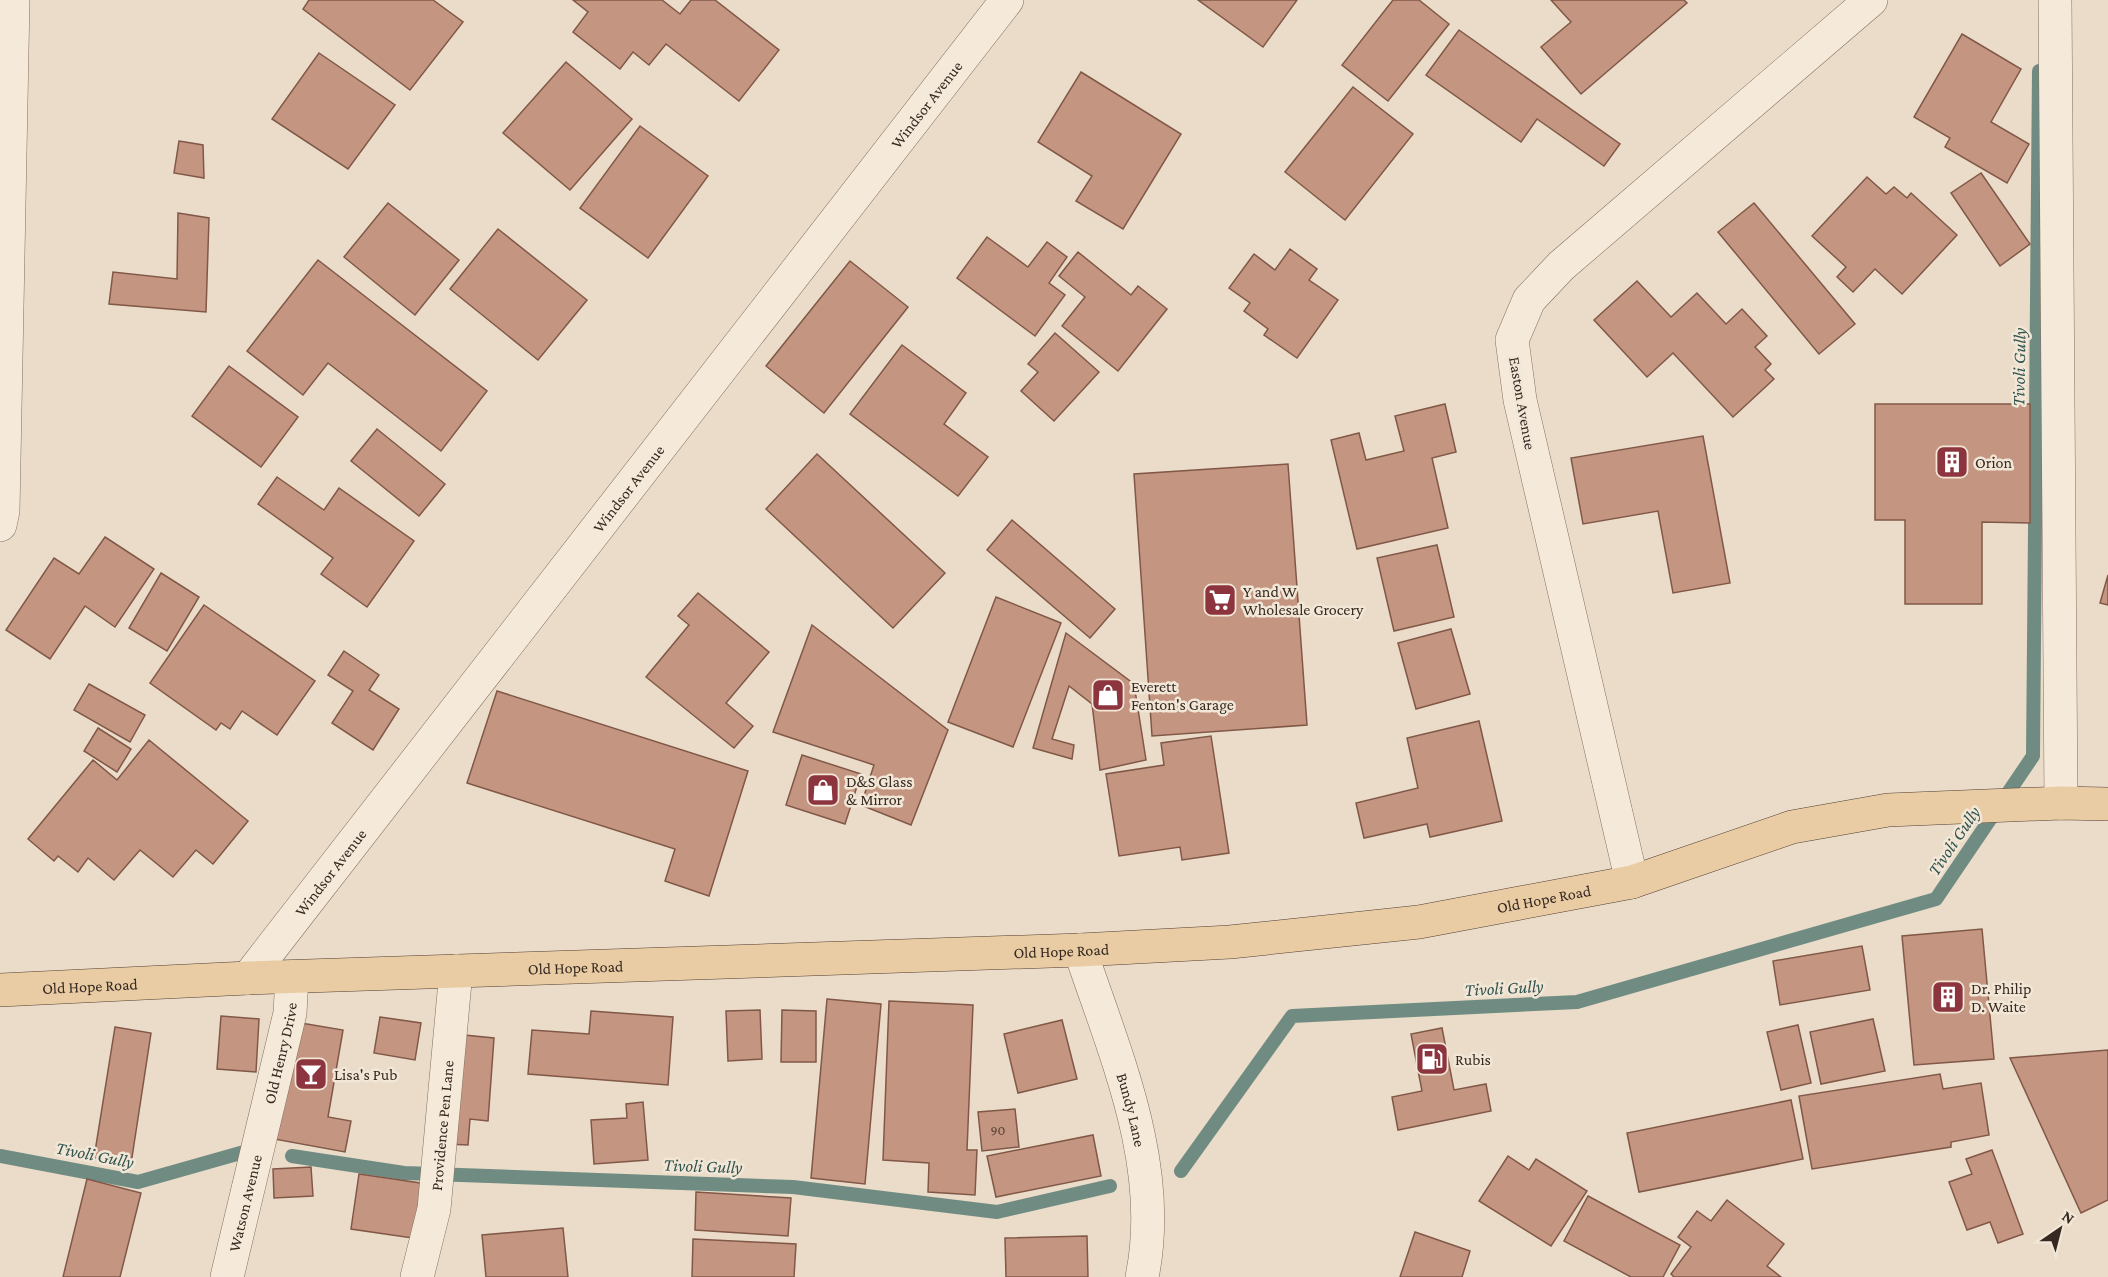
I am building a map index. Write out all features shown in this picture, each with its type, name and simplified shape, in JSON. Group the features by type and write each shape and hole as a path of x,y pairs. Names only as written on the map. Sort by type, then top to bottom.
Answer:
{"main road":[{"name":"Old Hope Road","path":"0,990 248,978 1080,950 1230,942 1419,922 1632,882 1792,827 1888,810 2061,803 2108,804"}],"street":[{"path":"0,525 3,511 13,0"},
{"name":"Windsor Avenue","path":"248,978 1007,0"},
{"name":"Easton Avenue","path":"1632,882 1520,400 1512,340 1529,300 1561,266 1871,0"},
{"path":"2055,1 2061,803"},
{"name":"Bundy Lane","path":"1080,950 1136,1122 1146,1177 1146,1255 1142,1277"},
{"name":"Providence Pen Lane","path":"417,1277 434,1209 456,971"},
{"name":"Old Henry Drive","path":"262,1128 290,1012 292,977"},
{"name":"Watson Avenue","path":"227,1277 262,1128"}],"building":[{"path":"309,0 433,0 463,22 410,90 303,9"},
{"path":"573,0 662,0 680,14 691,0 715,0 779,50 739,101 666,44 649,65 633,52 620,69 573,32 588,12"},
{"path":"1198,0 1297,0 1263,47"},
{"path":"1393,0 1419,0 1449,24 1388,101 1342,65"},
{"path":"1551,0 1684,0 1687,3 1581,94 1541,47 1571,22"},
{"path":"1459,30 1620,144 1604,166 1537,119 1521,142 1426,75"},
{"path":"1962,34 2021,69 1991,122 2029,144 2007,183 1945,147 1950,138 1914,117"},
{"path":"319,53 395,105 348,169 272,119"},
{"path":"566,62 632,119 570,190 503,133"},
{"path":"1081,72 1181,134 1123,229 1076,201 1092,176 1038,142"},
{"path":"1353,87 1413,134 1345,220 1285,172"},
{"path":"640,126 708,176 648,258 580,208"},
{"path":"179,141 203,145 204,178 174,173"},
{"path":"1981,173 2030,244 2000,266 1951,193"},
{"path":"1867,177 1886,194 1894,187 1907,198 1911,193 1957,235 1902,294 1875,269 1853,292 1837,277 1846,267 1812,236"},
{"path":"388,203 459,260 415,315 344,257"},
{"path":"1754,203 1855,324 1819,354 1718,232"},
{"path":"178,213 209,218 206,312 109,304 113,272 177,279"},
{"path":"498,229 587,300 538,360 450,289"},
{"path":"987,237 1028,267 1047,242 1067,257 1049,283 1065,295 1035,336 957,278"},
{"path":"1290,249 1317,269 1309,280 1338,300 1297,358 1264,335 1268,329 1244,311 1250,303 1229,288 1254,254 1275,270"},
{"path":"1078,252 1131,295 1138,286 1167,309 1118,371 1062,326 1085,297 1059,276"},
{"path":"318,260 487,391 441,451 328,363 303,395 247,351"},
{"path":"850,261 908,307 824,413 766,366"},
{"path":"1637,281 1671,317 1697,293 1726,324 1742,309 1767,336 1755,347 1771,364 1765,370 1774,379 1733,417 1673,353 1647,377 1594,320"},
{"path":"1055,333 1099,372 1054,421 1021,391 1038,372 1028,364"},
{"path":"902,345 966,393 944,424 988,457 958,496 850,414"},
{"path":"229,366 298,417 261,467 192,416"},
{"path":"1445,404 1456,452 1432,458 1448,528 1357,549 1331,440 1359,433 1366,460 1404,451 1395,416"},
{"name":"Orion","path":"1875,404 2030,404 2030,523 1982,522 1982,604 1905,604 1905,520 1875,520"},
{"path":"377,429 445,484 419,516 351,461"},
{"path":"1703,436 1730,583 1673,593 1658,511 1583,524 1571,458"},
{"path":"817,454 945,573 893,628 766,509"},
{"name":"Y and W Wholesale Grocery","path":"1288,464 1307,725 1152,736 1134,474"},
{"path":"277,477 324,510 339,488 414,541 367,607 321,574 333,558 258,504"},
{"path":"1012,520 1115,609 1090,638 987,550"},
{"path":"105,537 154,569 115,627 85,606 50,659 6,630 54,558 79,574"},
{"path":"1437,545 1454,617 1394,631 1377,558"},
{"path":"161,573 199,597 167,651 129,628"},
{"path":"2108,575 2108,605 2100,603"},
{"path":"698,593 769,652 726,703 753,726 734,748 646,677 689,625 678,616"},
{"path":"996,597 1061,623 1013,747 948,722"},
{"path":"204,605 315,681 277,735 242,711 230,729 221,723 216,730 150,683"},
{"path":"812,625 948,730 911,825 861,805 874,765 773,732"},
{"path":"1451,629 1470,694 1416,709 1398,643"},
{"name":"Everett Fenton's Garage","path":"1066,633 1134,684 1146,760 1100,770 1092,704 1069,686 1052,739 1074,745 1072,759 1033,748"},
{"path":"344,651 379,675 369,690 399,709 373,750 332,723 353,691 328,675"},
{"path":"89,684 145,715 130,742 74,710"},
{"path":"497,691 748,771 709,896 665,881 675,849 467,783"},
{"path":"1479,721 1502,821 1430,837 1427,824 1364,838 1356,803 1418,788 1407,738"},
{"path":"98,728 131,749 117,772 84,751"},
{"path":"1211,736 1229,853 1182,860 1180,847 1119,856 1106,774 1164,765 1161,743"},
{"path":"149,740 248,821 213,864 196,850 173,877 140,850 114,880 88,858 78,872 58,856 54,861 28,839 93,760 117,780"},
{"name":"D&S Glass & Mirror","path":"802,755 861,774 845,824 786,805"},
{"name":"Dr. Philip D. Waite","path":"1982,929 1994,1059 1914,1065 1902,936"},
{"path":"1862,946 1870,990 1780,1005 1773,961"},
{"path":"827,999 881,1004 865,1184 811,1178"},
{"path":"889,1001 973,1005 967,1150 977,1150 975,1195 928,1192 929,1163 883,1160"},
{"path":"760,1010 762,1059 728,1061 726,1011"},
{"path":"782,1010 816,1011 816,1062 781,1062"},
{"path":"591,1011 673,1017 668,1085 528,1074 532,1030 589,1034"},
{"path":"221,1016 259,1019 256,1072 217,1069"},
{"path":"380,1017 421,1023 415,1060 374,1053"},
{"path":"1873,1019 1885,1071 1821,1084 1810,1032"},
{"path":"1062,1020 1077,1079 1018,1093 1004,1034"},
{"name":"Lisa's Pub","path":"295,1022 343,1030 328,1117 351,1121 345,1152 274,1139"},
{"path":"1798,1025 1811,1083 1781,1090 1767,1032"},
{"path":"115,1027 151,1033 131,1164 94,1158"},
{"name":"Rubis","path":"1442,1028 1454,1090 1486,1084 1491,1111 1398,1130 1392,1097 1422,1091 1411,1034"},
{"path":"454,1034 494,1038 488,1121 470,1119 468,1145 447,1144"},
{"path":"2108,1050 2108,1200 2081,1213 2010,1058"},
{"path":"1940,1074 1943,1089 1981,1083 1989,1135 1951,1142 1951,1147 1812,1169 1799,1096"},
{"path":"1791,1100 1803,1159 1639,1192 1627,1133"},
{"path":"643,1102 648,1160 594,1164 591,1120 627,1118 626,1104"},
{"path":"1015,1109 1019,1147 982,1151 978,1112"},
{"path":"1093,1135 1101,1176 996,1197 987,1156"},
{"path":"1992,1150 2023,1234 1998,1243 1990,1222 1967,1230 1949,1182 1972,1174 1966,1159"},
{"path":"1508,1156 1529,1170 1536,1159 1587,1191 1551,1246 1479,1201"},
{"path":"311,1167 313,1196 274,1198 273,1169"},
{"path":"359,1174 427,1184 419,1239 351,1229"},
{"path":"87,1179 141,1193 120,1277 63,1277"},
{"path":"696,1192 791,1198 788,1236 695,1230"},
{"path":"1588,1196 1680,1245 1663,1277 1631,1277 1564,1241"},
{"path":"1727,1200 1784,1244 1767,1266 1781,1277 1674,1277 1671,1274 1691,1247 1678,1237 1697,1211 1711,1221"},
{"path":"563,1228 568,1277 486,1277 482,1235"},
{"path":"1415,1232 1470,1251 1462,1277 1400,1277"},
{"path":"1087,1236 1088,1277 1006,1277 1005,1238"},
{"path":"693,1239 796,1244 794,1277 692,1277"}],"waterway":[{"name":"Tivoli Gully","path":"1181,1171 1292,1016 1577,1002 1936,899 2033,756 2039,71"},
{"name":"Tivoli Gully","path":"0,1156 138,1182 251,1150"},
{"name":"Tivoli Gully","path":"292,1156 404,1173 793,1187 997,1212 1110,1186"}],"place":[{"name":"Orion","path":"1952,462"},
{"name":"Y and W Wholesale Grocery","path":"1220,600"},
{"name":"Everett Fenton's Garage","path":"1108,695"},
{"name":"D&S Glass & Mirror","path":"823,790"},
{"name":"Dr. Philip D. Waite","path":"1948,997"},
{"name":"Rubis","path":"1432,1059"},
{"name":"Lisa's Pub","path":"311,1074"}]}
